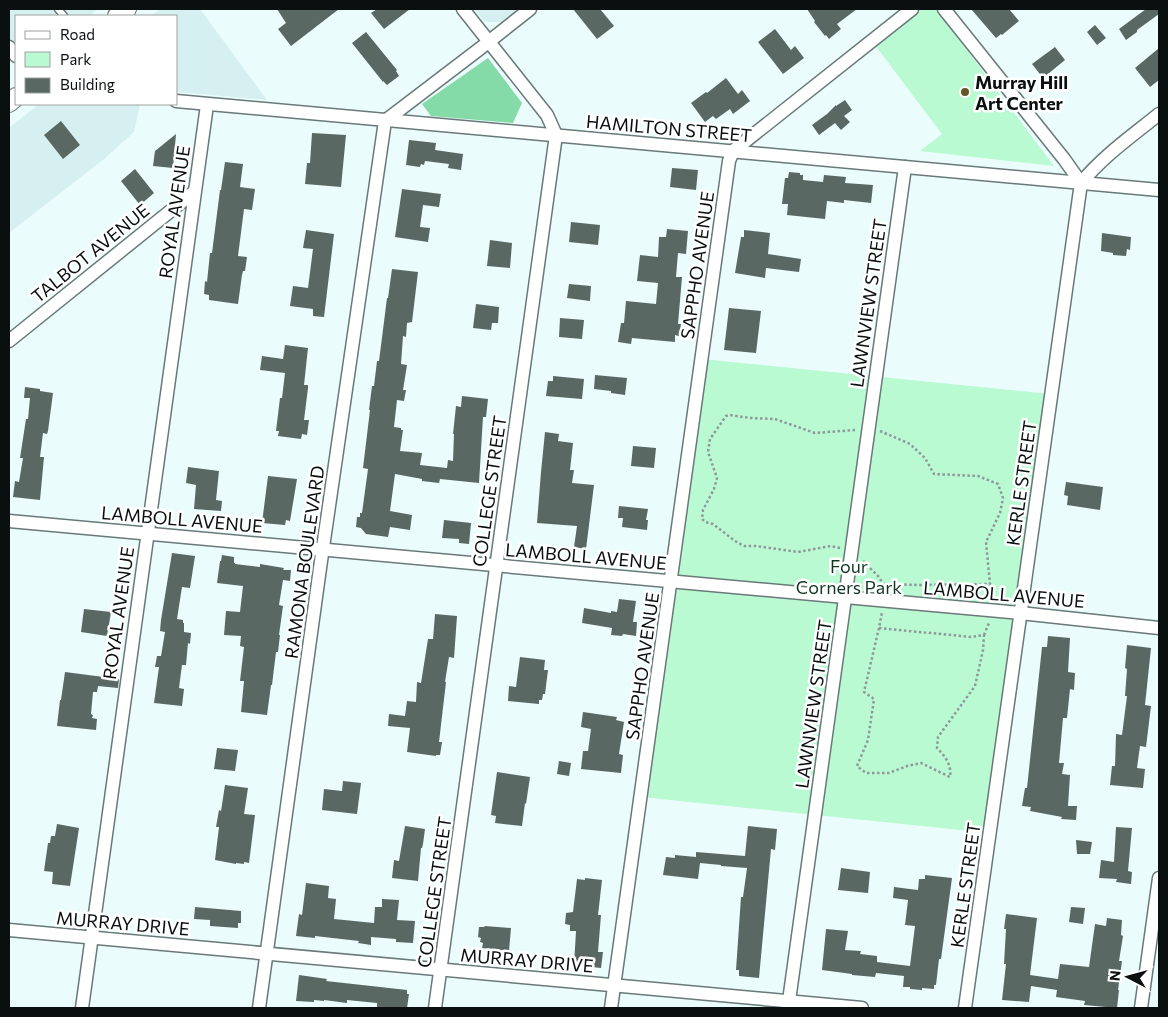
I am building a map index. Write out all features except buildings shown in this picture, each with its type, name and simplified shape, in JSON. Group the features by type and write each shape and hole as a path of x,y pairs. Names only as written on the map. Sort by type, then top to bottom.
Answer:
{"street":[{"path":"463,9 547,114 556,135"},
{"path":"385,120 490,42 530,9"},
{"path":"733,151 912,9"},
{"path":"944,9 1081,183 1103,159 1159,114"},
{"name":"HAMILTON STREET","path":"178,101 1159,190"},
{"name":"ROYAL AVENUE","path":"82,1008 207,105"},
{"name":"RAMONA BOULEVARD","path":"260,1008 385,120"},
{"name":"COLLEGE STREET","path":"435,1008 556,135"},
{"name":"SAPPHO AVENUE","path":"612,1008 729,161 733,151"},
{"name":"LAWNVIEW STREET","path":"789,1005 905,167"},
{"name":"KERLE STREET","path":"965,1008 1081,183"},
{"name":"TALBOT AVENUE","path":"9,341 194,192"},
{"name":"LAMBOLL AVENUE","path":"9,521 1020,613 1159,628"},
{"path":"1141,1008 1159,878"},
{"name":"MURRAY DRIVE","path":"9,930 615,985 789,1005 862,1008"}],"path":[{"path":"843,549 831,546 798,552 780,548 744,546 713,524 705,522 702,519 704,510 717,478 708,452 710,438 726,416 730,415 775,419 815,433 860,430"},
{"path":"877,430 910,444 925,458 934,474 978,476 998,484 1004,498 1000,513 986,542 993,603"},
{"path":"859,558 874,572 883,584 883,593"},
{"path":"883,584 990,584"},
{"path":"882,608 864,692 874,699 868,740 857,766 866,773 889,773 921,763 950,777 951,771 946,756 938,748 938,737 975,686 983,650 984,635 991,618"},
{"path":"879,628 971,637 984,635"}],"shaded area":[{"path":"9,9 98,9 90,15 15,15 15,44 9,37"},
{"path":"160,9 200,9 267,100 178,92 178,15 152,15"},
{"path":"474,9 519,9 502,22 485,22"},
{"path":"38,105 140,105 134,132 104,159 9,233 9,128"}],"green space":[{"path":"920,9 936,9 1054,166 920,151 942,134 875,45"},
{"path":"488,58 522,103 513,123 431,116 422,104"},
{"name":"Four Corners Park","path":"702,359 1051,394 990,833 641,797"}],"place":[{"name":"Murray Hill Art Center","path":"965,92"}]}
